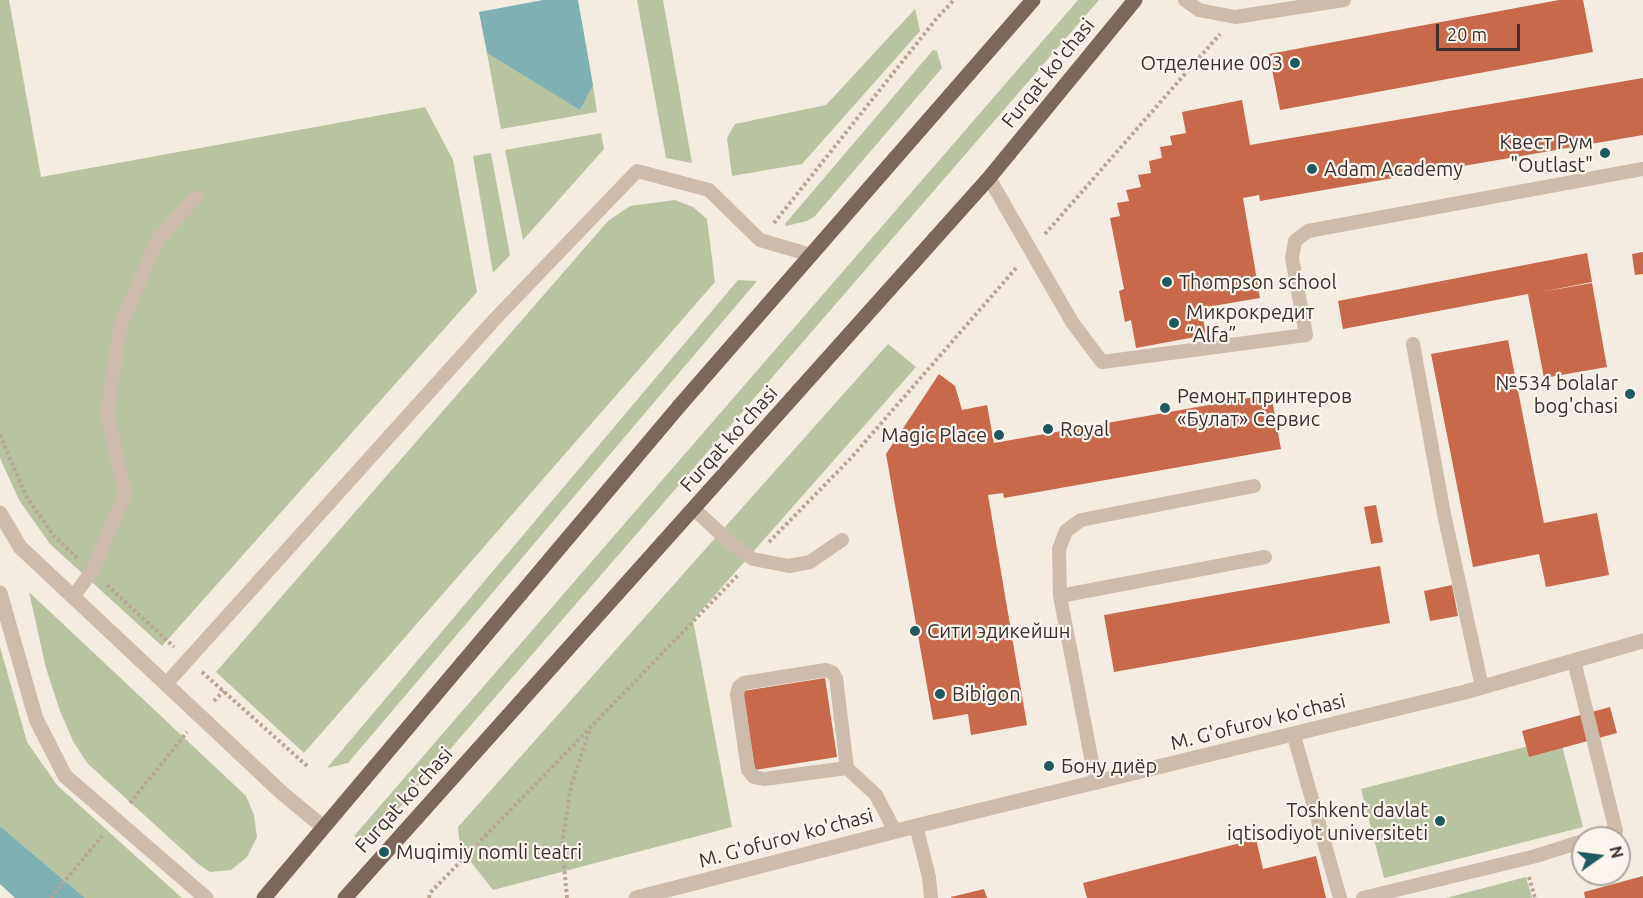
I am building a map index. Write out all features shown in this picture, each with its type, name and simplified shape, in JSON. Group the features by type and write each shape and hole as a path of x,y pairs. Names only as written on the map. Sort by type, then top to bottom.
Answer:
{"main road":[{"path":"264,898 322,826 811,255 1033,0"},
{"name":"Furqat ko'chasi","path":"345,898 695,510 989,178 1136,0"}],"street":[{"path":"0,513 20,547 200,716 322,826"},
{"path":"0,593 36,719 65,776 206,898"},
{"name":"M. G'ofurov ko'chasi","path":"636,898 895,831 1294,736 1482,687 1643,641"}],"lane":[{"path":"1185,0 1199,10 1235,17 1344,0"},
{"path":"989,178 1072,322 1102,362 1306,335 1292,258 1294,241 1308,231 1643,169"},
{"path":"166,684 495,319 637,171 709,190 760,240 811,255"},
{"path":"73,597 92,571 125,494 107,412 121,324 158,238 196,197"},
{"path":"1413,344 1444,514 1482,687"},
{"path":"1096,783 1060,596 1059,549 1066,531 1080,520 1254,486"},
{"path":"695,510 734,546 753,559 789,566 810,562 842,540"},
{"path":"1060,596 1265,557"},
{"path":"1574,661 1615,826"},
{"path":"847,768 764,779 754,777 748,770 737,694 739,687 744,683 826,670 833,673 836,678 847,768 876,795 895,831"},
{"path":"1294,736 1340,898"},
{"path":"916,826 929,877 931,898"},
{"path":"1363,898 1536,856 1571,845"}],"path":[{"path":"760,240 937,18 954,0"},
{"path":"429,898 430,893 851,458 1235,17"},
{"path":"0,435 26,496 54,536 307,766"},
{"path":"51,898 200,716 224,691"},
{"path":"567,898 562,844 571,786 591,727"}],"green space":[{"path":"0,0 9,0 41,177 425,107 453,160 477,292 162,646 50,544 19,500 0,458"},
{"path":"637,0 663,0 692,163 666,158"},
{"path":"1078,0 1099,0 368,844 354,836"},
{"path":"915,9 920,31 802,164 732,176 727,138 735,124 826,105"},
{"path":"933,50 937,51 942,68 815,216 807,221 786,226 785,224"},
{"path":"487,53 580,109 593,85 597,112 501,129"},
{"path":"601,133 604,149 523,240 505,150"},
{"path":"491,153 510,255 493,273 473,156"},
{"path":"675,200 693,207 707,219 715,282 304,753 216,672 608,221 630,206"},
{"path":"738,280 757,281 348,763 327,768"},
{"path":"888,344 916,367 693,620 732,827 493,890 460,848 458,827"},
{"path":"29,592 246,796 254,815 257,837 247,857 231,870 210,872 197,863 87,763 73,741 60,711 46,668"},
{"path":"0,647 27,742 57,785 182,898 85,898 0,826"},
{"path":"1560,738 1583,826 1571,826 1571,830 1384,878 1361,789"},
{"path":"1526,877 1532,898 1446,898"}],"water":[{"path":"543,0 578,0 593,85 580,110 487,53 479,12"},
{"path":"0,826 85,898 15,898 0,884"}],"building":[{"path":"1559,0 1583,0 1593,52 1280,110 1269,54"},
{"path":"1643,78 1643,135 1260,201 1259,195 1243,198 1260,298 1201,308 1206,335 1136,348 1131,320 1125,322 1119,291 1124,289 1110,218 1120,216 1117,203 1129,201 1126,190 1141,187 1138,175 1151,173 1149,161 1162,158 1160,147 1172,145 1170,136 1186,133 1182,112 1242,100 1250,145"},
{"path":"1643,252 1643,274 1635,275 1632,254"},
{"path":"1587,253 1592,282 1541,292 1592,283 1607,367 1544,378 1528,294 1343,329 1338,301"},
{"path":"1508,340 1544,523 1597,513 1609,575 1546,587 1539,554 1473,567 1431,354"},
{"path":"939,374 955,386 962,410 987,405 994,443 1271,394 1281,449 1004,498 1003,493 988,495 1027,725 971,735 968,714 933,720 886,454"},
{"path":"1376,505 1383,542 1371,544 1364,507"},
{"path":"1380,566 1390,623 1114,672 1104,615"},
{"path":"1452,585 1458,616 1430,621 1424,591"},
{"path":"825,678 837,757 755,770 743,691"},
{"path":"1610,707 1617,733 1529,757 1522,731"},
{"path":"1256,839 1263,869 1316,856 1326,898 1087,898 1083,883"},
{"path":"1643,876 1643,898 1585,898 1584,892 1606,886 1631,886 1631,879"},
{"path":"984,889 987,898 951,898 951,897"}],"place":[{"name":"Отделение 003","path":"1295,63"},
{"name":"Квест Рум \"Outlast\"","path":"1605,153"},
{"name":"Adam Academy","path":"1312,169"},
{"name":"Thompson school","path":"1167,282"},
{"name":"Микрокредит “Alfa”","path":"1174,323"},
{"name":"№534 bolalar bog'chasi","path":"1630,394"},
{"name":"Ремонт принтеров «Булат» Сервис","path":"1165,408"},
{"name":"Royal","path":"1048,429"},
{"name":"Magic Place","path":"999,435"},
{"name":"Сити эдикейшн","path":"915,631"},
{"name":"Bibigon","path":"940,694"},
{"name":"Бону диёр","path":"1049,766"},
{"name":"Toshkent davlat iqtisodiyot universiteti","path":"1440,821"},
{"name":"Muqimiy nomli teatri","path":"384,852"}]}
